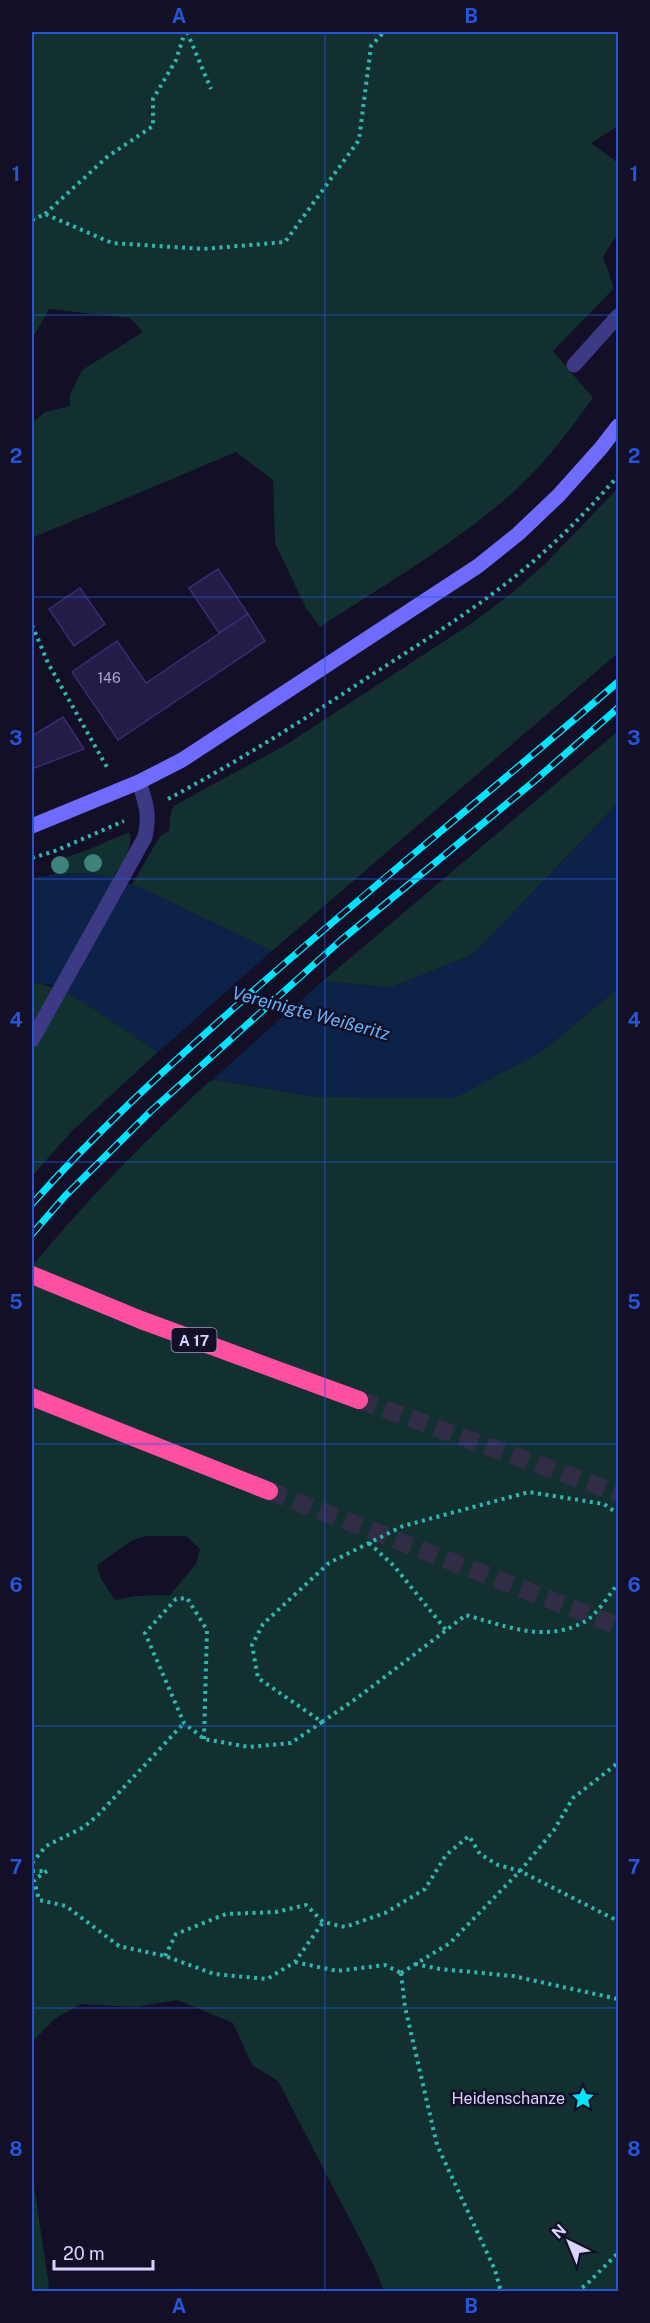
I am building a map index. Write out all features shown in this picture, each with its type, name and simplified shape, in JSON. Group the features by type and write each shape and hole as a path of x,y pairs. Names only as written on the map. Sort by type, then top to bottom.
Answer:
{"highway":[{"name":"A 17","path":"32,1275 141,1320 359,1400"},
{"path":"32,1397 269,1491"}],"main road":[{"path":"32,826 139,782 182,760 478,566 518,534 560,495 602,448 618,426"}],"lane":[{"path":"574,365 618,316"},
{"path":"32,1040 145,837 149,820 148,809 139,782"}],"path":[{"path":"186,32 211,89"},
{"path":"32,220 45,214 107,157 153,126 153,99 176,60 186,32"},
{"path":"45,214 112,243 203,249 285,242 359,140 371,46 384,32"},
{"path":"32,625 48,663 104,759 118,791"},
{"path":"322,1722 258,1678 252,1645 263,1624 329,1563 404,1526 529,1492 604,1504 618,1515"},
{"path":"369,1543 394,1566 446,1630"},
{"path":"204,1739 207,1630 188,1598 176,1599 145,1633 184,1723 204,1739 249,1747 291,1743 357,1698 466,1615 515,1629 550,1634 586,1622 618,1583"},
{"path":"32,1863 46,1846 84,1827 98,1815 184,1723"},
{"path":"401,1973 450,1943 520,1871 554,1830 573,1798 618,1763"},
{"path":"165,1956 176,1934 226,1914 276,1912 306,1905 323,1922 345,1927 385,1913 425,1889 446,1856 468,1836 480,1854 498,1865 520,1871 618,1921"},
{"path":"32,1871 47,1871 34,1880 39,1900 66,1906 119,1946 165,1956 214,1974 267,1979 296,1962 323,1922"},
{"path":"296,1962 337,1971 385,1965 401,1973"},
{"path":"415,1964 440,1969 513,1976 618,1999"},
{"path":"401,1973 405,2007 437,2145 495,2270 501,2292"},
{"path":"576,2292 586,2286 618,2253"}],"green space":[{"path":"32,32 618,32 618,126 591,143 618,163 618,233 603,257 614,288 553,351 593,398 542,463 500,504 425,560 320,627 306,608 275,543 273,480 236,452 32,538 32,423 45,412 70,406 70,395 82,370 143,332 130,318 49,309 32,339"},
{"path":"618,488 618,653 272,951 132,885 160,836 169,831 171,811 175,805 284,746 472,623 512,593 547,562"},
{"path":"618,731 618,803 474,954 390,988 323,981"},
{"path":"129,832 128,850 112,879 94,873 55,874 52,862"},
{"path":"32,982 49,986 82,1001 158,1052 73,1130 32,1176"},
{"path":"618,988 618,2291 384,2291 374,2266 278,2081 252,2065 233,2023 177,2000 136,2007 81,2004 56,2018 32,2042 32,1266 119,1170 212,1079 317,1097 541,1052","holes":["146,1536 186,1536 200,1549 196,1564 170,1595 136,1596 115,1600 101,1579 97,1565 133,1540"]},
{"path":"32,2172 49,2286 48,2291 32,2291"}],"water":[{"name":"Vereinigte Weißeritz","path":"618,803 618,988 541,1052 455,1098 317,1097 212,1079 158,1052 83,1002 51,985 32,982 32,878 55,874 94,873 142,888 272,951 323,981 390,988 474,954"}],"pier":[{"path":"274,949 326,978 210,1082 156,1054"}],"building":[{"path":"218,569 248,614 219,633 189,588"},
{"path":"80,588 105,624 74,646 49,609"},
{"path":"248,614 265,641 118,740 72,672 117,641 146,683"},
{"path":"63,717 84,749 32,769 32,736"}],"tunnel":[{"path":"359,1400 618,1493"},
{"path":"269,1491 618,1626"}],"railway":[{"path":"32,1204 80,1153 181,1055 329,925 618,682"},
{"path":"32,1234 65,1196 151,1111 340,941 532,783 618,708"}],"place":[{"name":"Heidenschanze","path":"583,2098"}]}
